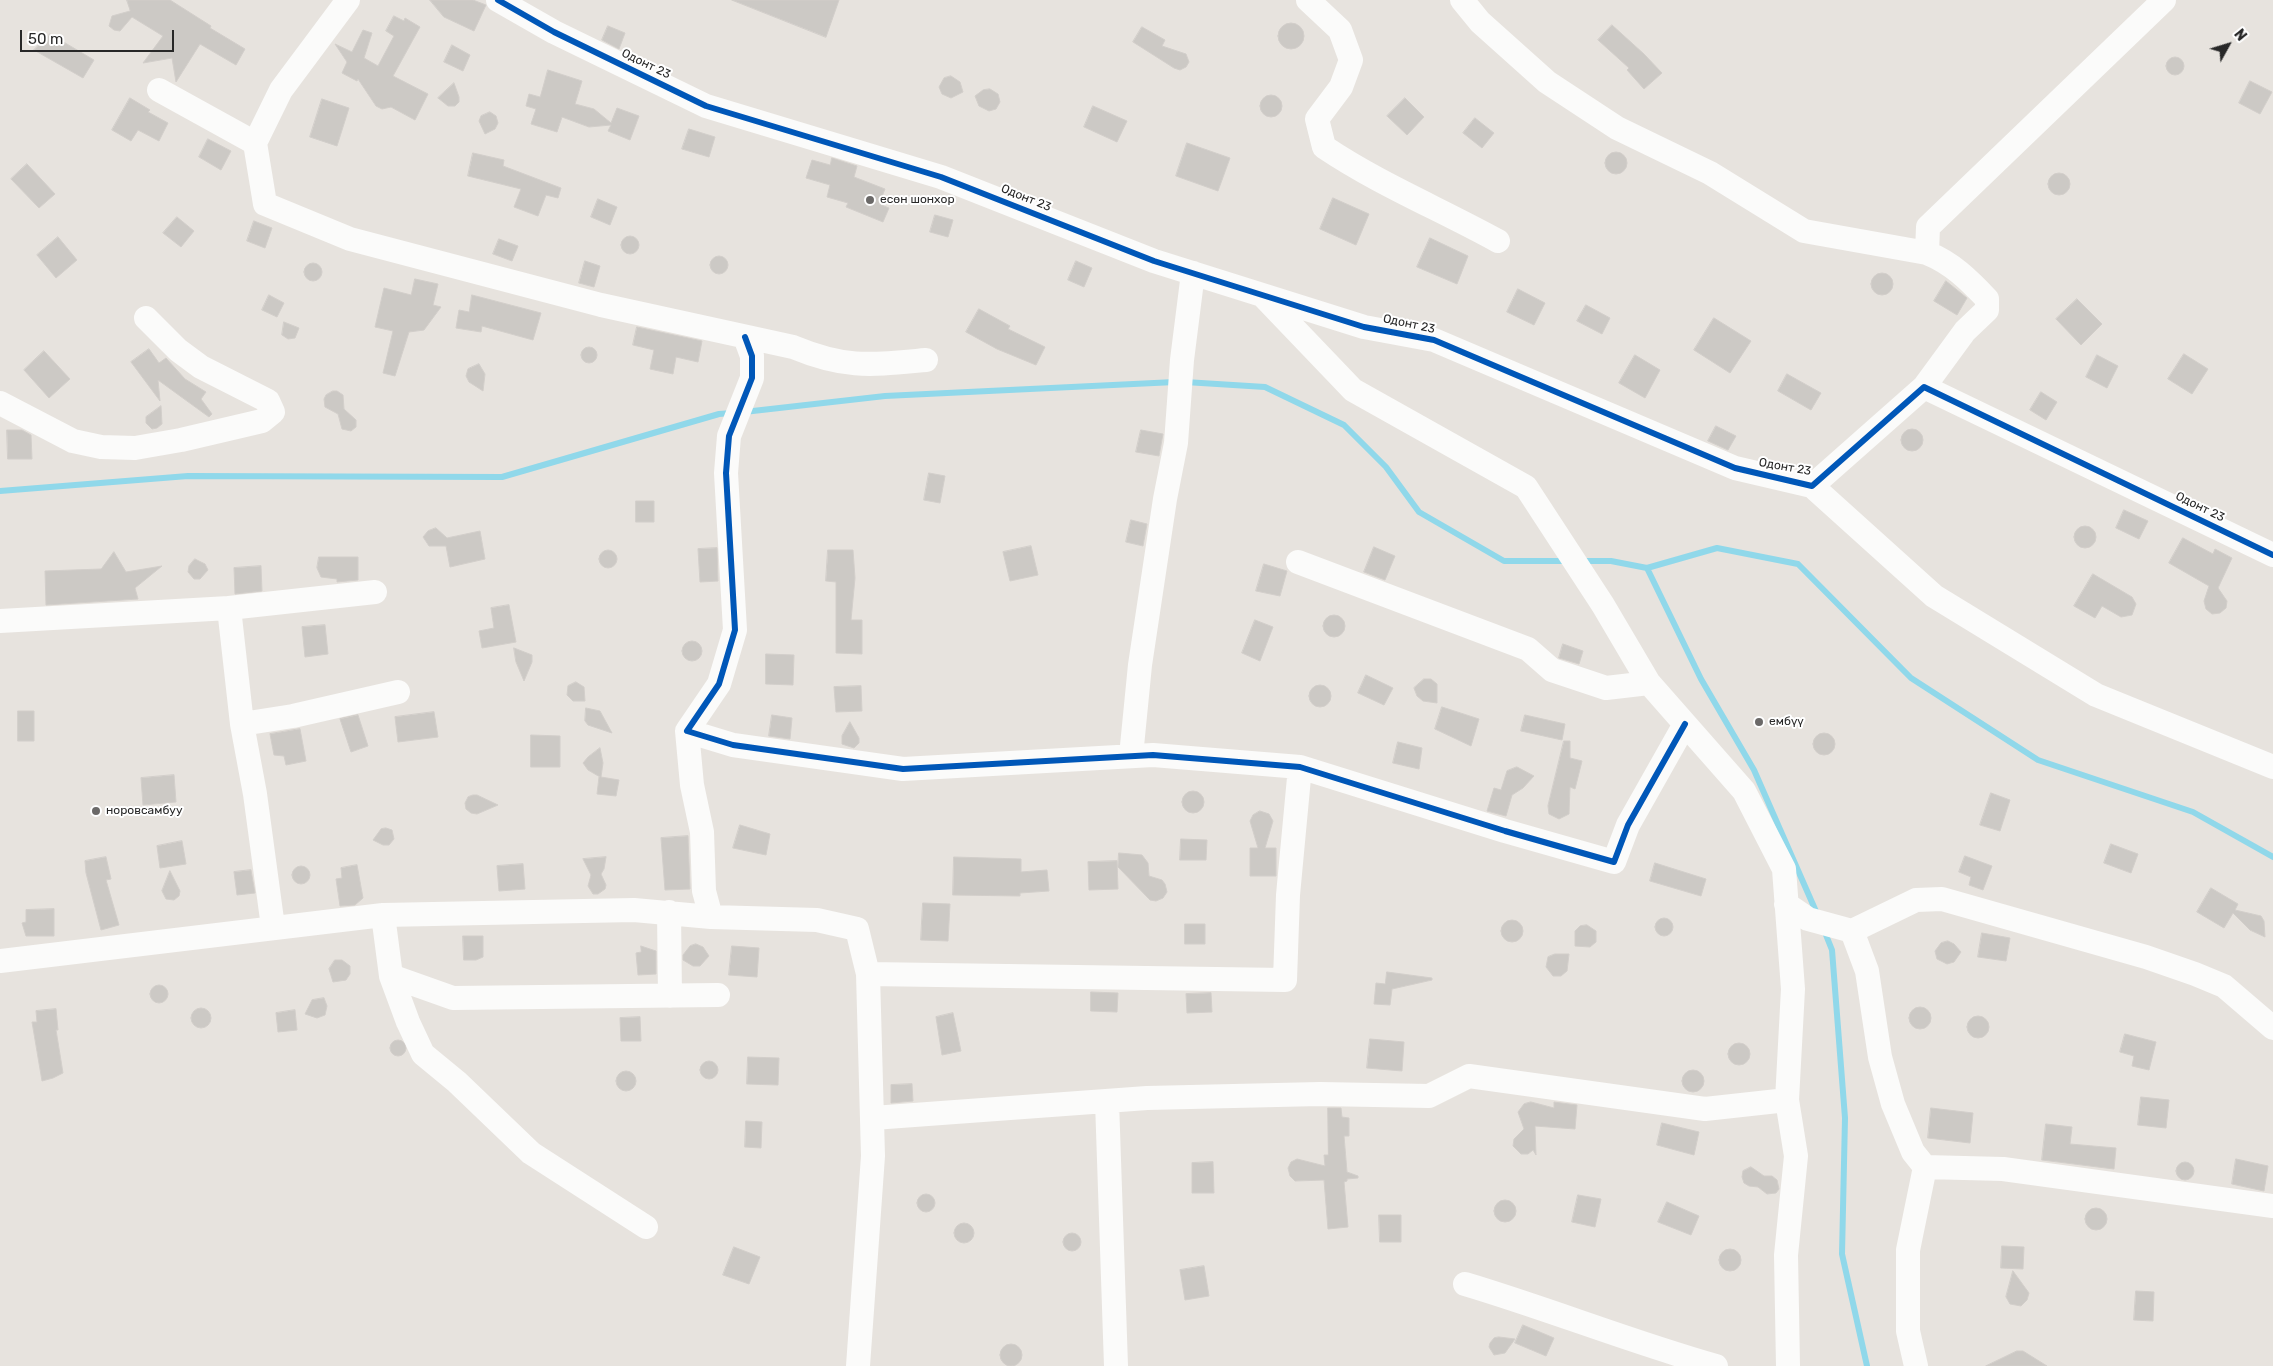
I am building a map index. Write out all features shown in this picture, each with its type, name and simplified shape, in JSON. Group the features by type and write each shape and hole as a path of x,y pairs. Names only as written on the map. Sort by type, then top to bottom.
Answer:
{"street":[{"path":"348,0 281,90 255,143 265,204 350,238 601,305 793,347 820,359 865,365 926,360"},
{"name":"Одонт 23","path":"498,0 554,32 706,106 941,177 1154,261 1364,327 1434,340 1735,468 1812,486 1924,387 2273,555"},
{"path":"1308,0 1340,30 1352,60 1341,87 1317,119 1324,147 1358,170 1407,196 1450,214 1498,241"},
{"path":"1462,0 1480,22 1547,82 1617,128 1710,173 1804,232 1927,253 1944,260 1968,279 1987,299 1987,310 1965,331 1924,387"},
{"path":"1927,253 1928,227 2164,0"},
{"path":"159,90 255,143"},
{"path":"1131,756 1140,665 1165,499 1176,443 1181,368 1193,273"},
{"path":"1262,295 1353,390 1526,487 1583,574 1649,683 1744,792 1784,869 1793,989 1787,1100 1796,1156 1786,1255 1788,1366"},
{"path":"0,403 74,441 101,447 118,448 135,448 182,440 262,421 273,412 268,401 201,367 178,350 146,318"},
{"path":"711,917 704,891 702,832 692,785 687,731 719,684 735,630 726,473 729,436 752,378 752,356 745,337"},
{"path":"1812,486 1934,596 2087,690 2273,767"},
{"path":"1298,562 1528,649 1552,670 1606,688 1649,683"},
{"path":"0,621 229,608 374,592"},
{"path":"229,608 242,724 255,794 273,927"},
{"path":"242,724 293,716 398,692"},
{"path":"687,731 733,745 903,769 1153,755 1300,767 1505,831 1614,862 1628,825 1685,724"},
{"path":"868,974 1285,980 1288,895 1300,767"},
{"path":"1786,904 1808,919 1852,931 1916,900 1942,899 2146,957 2195,974 2224,986 2273,1028"},
{"path":"0,961 383,915 634,910 711,917 817,920 857,929 868,974 873,1118 873,1156 858,1366"},
{"path":"669,912 670,996"},
{"path":"383,915 391,976 408,1022 424,1054 457,1082 531,1153 646,1227"},
{"path":"1852,931 1867,972 1880,1057 1893,1104 1913,1152 1925,1167 2003,1170 2273,1206"},
{"path":"391,976 452,998 718,995"},
{"path":"873,1118 1147,1098 1310,1094 1429,1096 1469,1076 1705,1109 1787,1100"},
{"path":"1107,1101 1116,1366"},
{"path":"1916,1366 1908,1331 1908,1250 1925,1167"},
{"path":"1465,1284 1523,1301 1633,1341 1716,1366"}],"building":[{"path":"127,0 170,0 211,26 210,28 245,49 236,65 200,44 176,82 172,58 143,63 163,36 132,17 120,31 114,30 109,26 112,16 130,11"},
{"path":"430,0 473,0 486,5 474,31 444,17"},
{"path":"732,0 839,0 826,37"},
{"path":"394,16 404,21 405,18 420,27 393,76 428,94 415,120 391,107 382,109 376,106 358,79 357,81 342,73 347,62 335,44 352,52 363,30 372,33 364,58 378,66 394,36 386,31"},
{"path":"1291,23 1300,27 1304,36 1300,45 1291,49 1282,45 1278,36 1282,27"},
{"path":"1612,25 1662,73 1644,89 1627,70 1629,68 1598,40"},
{"path":"608,26 625,33 619,49 602,40"},
{"path":"1142,27 1165,40 1162,46 1186,54 1189,62 1186,67 1180,70 1174,68 1133,42"},
{"path":"50,34 94,60 83,78 34,50"},
{"path":"452,45 470,55 463,71 444,62"},
{"path":"2175,57 2181,60 2184,66 2181,72 2175,75 2169,72 2166,66 2169,60"},
{"path":"548,70 582,81 575,104 594,109 611,123 617,108 639,116 630,140 608,131 611,125 589,127 562,117 557,132 531,124 536,109 526,106 529,94 540,97"},
{"path":"951,76 960,82 963,92 951,98 942,94 939,87 944,78"},
{"path":"2250,81 2272,92 2260,114 2239,103"},
{"path":"454,83 459,102 455,106 448,106 438,98"},
{"path":"990,89 998,94 1000,102 996,109 989,111 979,106 975,96 983,90"},
{"path":"1271,95 1279,98 1282,106 1279,114 1271,117 1263,114 1260,106 1263,98"},
{"path":"130,98 150,110 148,112 168,123 159,141 138,130 131,141 112,130"},
{"path":"1405,98 1424,117 1407,135 1387,116"},
{"path":"322,99 349,108 337,146 310,137"},
{"path":"1093,106 1127,121 1117,142 1084,127"},
{"path":"490,112 496,116 498,123 495,129 485,134 479,121 481,116"},
{"path":"1475,118 1494,133 1482,148 1463,133"},
{"path":"689,129 715,137 709,157 682,149"},
{"path":"208,139 231,151 221,170 199,157"},
{"path":"1187,143 1230,158 1218,191 1176,176"},
{"path":"1612,152 1620,152 1627,159 1627,167 1620,174 1612,174 1605,167 1605,159"},
{"path":"473,153 504,160 503,166 561,188 558,198 546,195 538,216 514,207 521,189 468,176"},
{"path":"832,158 857,166 854,177 885,189 879,204 889,208 883,222 846,207 848,203 827,197 830,185 806,178 812,160 830,165"},
{"path":"27,164 55,194 39,208 11,179"},
{"path":"2059,173 2067,176 2070,184 2067,192 2059,195 2051,192 2048,184 2051,176"},
{"path":"1333,198 1369,214 1356,245 1320,229"},
{"path":"598,199 617,207 610,225 591,217"},
{"path":"935,215 953,220 948,237 930,232"},
{"path":"177,217 194,231 181,247 163,233"},
{"path":"254,221 272,228 265,248 247,241"},
{"path":"626,236 634,236 639,241 637,252 626,254 621,249 621,241"},
{"path":"58,237 77,260 56,278 37,255"},
{"path":"1430,238 1468,256 1457,284 1417,267"},
{"path":"499,239 518,246 512,261 493,254"},
{"path":"715,256 723,256 728,261 726,272 715,274 710,269 710,261"},
{"path":"585,261 600,266 594,287 579,283"},
{"path":"1076,261 1092,268 1084,287 1068,280"},
{"path":"313,263 319,266 322,272 319,278 313,281 307,278 304,272 307,266"},
{"path":"1878,273 1886,273 1893,280 1893,288 1886,295 1878,295 1871,288 1871,280"},
{"path":"415,279 438,284 433,305 441,307 424,330 409,332 395,376 383,373 393,331 375,327 384,288 411,295"},
{"path":"1946,281 1967,298 1957,315 1934,301"},
{"path":"1518,289 1545,303 1534,325 1507,312"},
{"path":"269,295 284,303 277,317 262,310"},
{"path":"472,295 541,313 533,340 482,326 481,332 456,328 459,310 469,312"},
{"path":"2077,299 2102,324 2081,345 2056,319"},
{"path":"1586,305 1610,318 1602,334 1577,321"},
{"path":"979,309 1010,326 1008,329 1045,347 1036,365 997,349 966,332"},
{"path":"1714,318 1751,341 1730,373 1694,350"},
{"path":"284,322 299,328 295,338 288,339 282,335"},
{"path":"637,327 702,341 698,362 676,357 673,374 650,369 654,350 633,345"},
{"path":"586,347 592,347 597,352 595,361 586,363 581,358 581,352"},
{"path":"149,349 159,363 166,358 185,379 206,392 201,399 212,414 209,417 158,380 160,401 131,362"},
{"path":"44,351 70,379 49,398 24,370"},
{"path":"2184,354 2208,369 2192,394 2168,379"},
{"path":"1635,355 1660,370 1645,398 1619,383"},
{"path":"2097,355 2118,366 2107,388 2086,377"},
{"path":"479,364 485,374 483,391 469,382 466,376 468,369"},
{"path":"1787,374 1821,393 1811,410 1778,391"},
{"path":"333,391 343,395 344,409 356,420 356,427 351,431 342,429 338,414 325,407 324,399 326,395"},
{"path":"2041,392 2057,402 2046,420 2030,410"},
{"path":"161,406 162,424 152,429 146,423 146,417"},
{"path":"1716,426 1736,436 1728,450 1708,441"},
{"path":"1908,429 1916,429 1923,436 1923,444 1916,451 1908,451 1901,444 1901,436"},
{"path":"7,430 22,430 31,435 32,459 8,459"},
{"path":"1141,430 1163,434 1159,456 1136,452"},
{"path":"929,473 945,476 940,503 924,500"},
{"path":"636,501 654,501 654,522 636,522"},
{"path":"2124,510 2148,521 2139,539 2116,528"},
{"path":"1131,520 1147,524 1143,546 1126,542"},
{"path":"2081,526 2089,526 2096,533 2096,541 2089,548 2081,548 2074,541 2074,533"},
{"path":"436,528 447,538 480,531 485,559 450,567 446,546 429,546 423,537 428,531"},
{"path":"2183,538 2213,554 2215,549 2232,558 2218,588 2227,601 2226,608 2220,613 2212,614 2206,609 2204,601 2209,586 2169,563"},
{"path":"1031,546 1038,575 1010,581 1003,552"},
{"path":"1374,547 1395,556 1385,580 1364,572"},
{"path":"717,548 718,581 700,582 698,549"},
{"path":"604,550 612,550 617,555 615,566 604,568 599,563 599,555"},
{"path":"828,550 853,550 855,578 851,620 862,620 862,654 836,653 836,582 826,581"},
{"path":"114,552 126,572 162,566 135,588 138,599 46,605 45,571 101,569"},
{"path":"319,557 358,557 358,580 337,582 337,579 321,577 317,568"},
{"path":"195,559 205,564 208,570 200,579 194,579 188,572 189,566"},
{"path":"1264,564 1287,571 1280,596 1256,591"},
{"path":"261,566 262,591 235,594 234,568"},
{"path":"2093,574 2132,597 2136,604 2132,615 2121,617 2102,606 2095,618 2074,606"},
{"path":"509,605 516,642 482,648 479,631 494,628 491,608"},
{"path":"1334,615 1342,618 1345,626 1342,634 1334,637 1326,634 1323,626 1326,618"},
{"path":"1255,620 1273,627 1260,661 1242,653"},
{"path":"325,625 328,654 305,657 302,627"},
{"path":"688,641 696,641 702,647 702,655 696,661 688,661 682,655 682,647"},
{"path":"1563,644 1583,651 1579,664 1559,658"},
{"path":"514,648 532,655 532,662 524,681 516,662"},
{"path":"766,654 794,655 793,685 766,684"},
{"path":"1366,675 1393,688 1384,705 1358,693"},
{"path":"1424,679 1431,679 1437,684 1437,703 1423,701 1417,696 1414,688"},
{"path":"576,682 584,687 585,701 573,701 567,695 568,686"},
{"path":"1316,685 1324,685 1331,692 1331,700 1324,707 1316,707 1309,700 1309,692"},
{"path":"861,686 862,711 836,712 834,687"},
{"path":"1442,707 1479,719 1471,746 1435,729"},
{"path":"586,708 600,711 612,733 588,725 585,721"},
{"path":"18,711 34,711 34,741 18,741"},
{"path":"434,712 438,737 398,742 395,717"},
{"path":"358,715 368,746 351,752 340,719"},
{"path":"772,715 792,718 790,739 769,736"},
{"path":"1525,715 1565,724 1562,740 1521,731"},
{"path":"850,722 859,738 859,743 854,748 842,744 842,736"},
{"path":"300,729 306,761 286,765 284,756 274,755 270,734"},
{"path":"1820,733 1828,733 1835,740 1835,748 1828,755 1820,755 1813,748 1813,740"},
{"path":"531,735 560,736 560,767 531,767"},
{"path":"1564,741 1570,741 1570,758 1582,761 1575,789 1570,787 1569,814 1559,819 1549,814 1548,806"},
{"path":"1398,742 1422,748 1419,769 1393,763"},
{"path":"600,748 603,763 601,777 619,780 616,796 597,794 600,777 588,770 583,763"},
{"path":"1517,767 1534,776 1523,788 1512,795 1506,816 1487,811 1494,788 1501,790 1507,771"},
{"path":"174,775 176,802 143,805 141,778"},
{"path":"1189,791 1197,791 1204,798 1204,806 1197,813 1189,813 1182,806 1182,798"},
{"path":"1991,793 2010,800 2000,831 1980,825"},
{"path":"473,795 498,805 477,814 471,813 466,809 465,803 468,797"},
{"path":"1260,811 1269,814 1273,821 1265,848 1276,848 1276,876 1250,876 1250,848 1258,848 1250,821 1253,815"},
{"path":"740,825 770,834 766,855 733,848"},
{"path":"381,829 392,830 394,839 389,845 383,845 373,840"},
{"path":"688,836 690,889 665,890 661,838"},
{"path":"1181,839 1207,840 1206,860 1180,860"},
{"path":"182,841 186,864 160,868 157,846"},
{"path":"2111,844 2138,854 2131,873 2104,863"},
{"path":"1119,853 1142,855 1148,863 1149,876 1162,880 1165,884 1167,892 1163,898 1156,901 1150,900 1118,867"},
{"path":"1965,856 1992,866 1983,890 1969,885 1971,877 1959,872"},
{"path":"106,857 111,879 106,880 119,925 101,930 86,873 85,861"},
{"path":"606,857 601,874 606,885 605,889 598,894 593,894 588,886 591,875 583,859"},
{"path":"954,857 1021,859 1021,872 1047,870 1049,891 1020,893 1020,896 953,895"},
{"path":"1117,861 1118,889 1089,890 1088,862"},
{"path":"1655,863 1706,879 1701,896 1650,881"},
{"path":"523,864 525,889 499,891 497,866"},
{"path":"357,865 363,898 355,905 340,906 336,879 342,878 341,868"},
{"path":"301,866 307,869 310,875 307,881 301,884 295,881 292,875 295,869"},
{"path":"251,870 255,893 237,895 234,872"},
{"path":"170,871 180,891 179,896 174,900 166,899 162,891"},
{"path":"2211,888 2238,904 2235,910 2261,916 2264,921 2265,937 2250,930 2233,913 2224,928 2197,912"},
{"path":"923,903 950,904 948,941 921,940"},
{"path":"54,909 54,936 26,936 22,923 26,922 26,910"},
{"path":"1664,918 1670,921 1673,927 1670,933 1664,936 1658,933 1655,927 1658,921"},
{"path":"1508,920 1516,920 1523,927 1523,935 1516,942 1508,942 1501,935 1501,927"},
{"path":"1185,924 1205,924 1205,944 1185,944"},
{"path":"1587,925 1596,931 1596,942 1590,947 1575,946 1575,931 1580,926"},
{"path":"1982,933 2010,938 2006,961 1978,957"},
{"path":"463,936 483,936 483,957 476,960 464,960"},
{"path":"1948,941 1954,944 1961,952 1954,962 1947,964 1937,959 1935,951 1941,943"},
{"path":"696,944 703,947 709,956 700,966 693,966 683,960 683,955 690,946"},
{"path":"641,946 656,951 656,974 638,975 636,953 641,952"},
{"path":"732,946 759,948 757,977 729,975"},
{"path":"1555,954 1569,954 1567,971 1561,976 1553,976 1546,967 1548,957"},
{"path":"335,960 342,960 350,966 350,974 346,980 333,982 329,969"},
{"path":"1387,972 1432,978 1432,980 1392,989 1390,1005 1374,1004 1376,983 1385,984"},
{"path":"155,985 163,985 168,990 166,1001 155,1003 150,998 150,990"},
{"path":"1091,992 1118,993 1117,1012 1091,1011"},
{"path":"1211,993 1212,1012 1187,1013 1186,994"},
{"path":"324,998 327,1006 325,1015 317,1018 305,1014 312,1000"},
{"path":"1916,1007 1924,1007 1931,1014 1931,1022 1924,1029 1916,1029 1909,1022 1909,1014"},
{"path":"201,1008 208,1011 211,1018 208,1025 201,1028 194,1025 191,1018 194,1011"},
{"path":"56,1009 58,1030 56,1030 63,1073 42,1081 32,1022 37,1022 36,1011"},
{"path":"295,1010 297,1030 278,1032 276,1013"},
{"path":"953,1013 961,1051 942,1055 936,1017"},
{"path":"1974,1016 1982,1016 1989,1023 1989,1031 1982,1038 1974,1038 1967,1031 1967,1023"},
{"path":"640,1017 641,1041 621,1041 620,1018"},
{"path":"2125,1034 2156,1042 2149,1070 2132,1066 2134,1056 2120,1052"},
{"path":"1370,1039 1404,1042 1402,1071 1367,1068"},
{"path":"398,1040 404,1042 406,1048 404,1054 398,1056 392,1054 390,1048 392,1042"},
{"path":"1739,1043 1747,1046 1750,1054 1747,1062 1739,1065 1731,1062 1728,1054 1731,1046"},
{"path":"748,1057 779,1058 778,1085 747,1084"},
{"path":"709,1061 715,1064 718,1070 715,1076 709,1079 703,1076 700,1070 703,1064"},
{"path":"1693,1070 1701,1073 1704,1081 1701,1089 1693,1092 1685,1089 1682,1081 1685,1073"},
{"path":"626,1071 633,1074 636,1081 633,1088 626,1091 619,1088 616,1081 619,1074"},
{"path":"912,1084 913,1101 891,1103 891,1085"},
{"path":"2141,1097 2169,1100 2166,1128 2138,1125"},
{"path":"1531,1102 1554,1108 1554,1102 1577,1105 1575,1129 1535,1126 1536,1155 1533,1150 1528,1154 1521,1154 1513,1146 1514,1139 1524,1129 1518,1112 1524,1104"},
{"path":"1328,1108 1341,1108 1342,1117 1349,1118 1349,1136 1344,1136 1347,1172 1358,1176 1358,1178 1347,1179 1344,1182 1348,1227 1328,1229 1324,1180 1295,1181 1290,1176 1288,1168 1291,1162 1297,1159 1325,1166 1324,1155 1328,1155"},
{"path":"1931,1108 1973,1113 1970,1143 1928,1138"},
{"path":"746,1121 762,1122 761,1148 745,1147"},
{"path":"1662,1123 1699,1132 1694,1155 1657,1145"},
{"path":"2046,1124 2072,1127 2070,1144 2116,1148 2114,1169 2042,1160"},
{"path":"2236,1159 2268,1166 2264,1191 2232,1184"},
{"path":"1213,1162 1214,1193 1192,1193 1192,1163"},
{"path":"2181,1162 2189,1162 2194,1167 2192,1178 2181,1180 2176,1175 2176,1167"},
{"path":"1751,1167 1764,1176 1772,1176 1777,1180 1779,1189 1776,1193 1767,1194 1758,1187 1749,1186 1744,1183 1743,1171"},
{"path":"926,1194 932,1197 935,1203 932,1209 926,1212 920,1209 917,1203 920,1197"},
{"path":"1578,1195 1601,1199 1595,1227 1572,1222"},
{"path":"1501,1200 1509,1200 1516,1207 1516,1215 1509,1222 1501,1222 1494,1215 1494,1207"},
{"path":"1667,1202 1699,1216 1691,1235 1658,1222"},
{"path":"2092,1208 2100,1208 2107,1215 2107,1223 2100,1230 2092,1230 2085,1223 2085,1215"},
{"path":"1379,1215 1401,1215 1401,1242 1380,1242"},
{"path":"964,1223 971,1226 974,1233 971,1240 964,1243 957,1240 954,1233 957,1226"},
{"path":"1068,1233 1076,1233 1081,1238 1079,1249 1068,1251 1063,1246 1063,1238"},
{"path":"2002,1246 2024,1247 2023,1269 2001,1268"},
{"path":"734,1247 760,1257 749,1284 723,1275"},
{"path":"1726,1249 1734,1249 1741,1256 1741,1264 1734,1271 1726,1271 1719,1264 1719,1256"},
{"path":"1204,1266 1209,1296 1185,1300 1180,1270"},
{"path":"2013,1271 2029,1293 2027,1300 2021,1306 2010,1304 2006,1297"},
{"path":"2136,1291 2154,1292 2153,1321 2134,1320"},
{"path":"1523,1325 1554,1338 1546,1356 1515,1343"},
{"path":"1494,1338 1515,1339 1505,1353 1494,1355 1489,1347 1490,1343"},
{"path":"1011,1344 1019,1347 1022,1355 1019,1363 1011,1366 1003,1363 1000,1355 1003,1347"},
{"path":"2017,1351 2023,1351 2047,1366 1986,1366"}],"waterway":[{"path":"744,412 885,396 1175,382"},
{"path":"1185,382 1265,387 1344,425 1386,467 1419,512 1504,561 1568,561"},
{"path":"0,491 188,476 502,477 719,414 732,413"},
{"path":"1581,561 1611,561 1647,568 1717,548 1798,564 1911,678 2038,760 2193,812 2273,857"},
{"path":"1647,568 1701,679 1754,770 1818,916"},
{"path":"1824,930 1832,950 1845,1118 1842,1254 1867,1366"}],"cycle path":[{"path":"498,0 554,32 706,106 941,177 1154,261 1364,327 1434,340 1735,468 1812,486 1924,387 2273,555"},
{"path":"745,337 752,356 752,378 729,436 726,473 735,630 719,684 687,731 733,745 903,769 1153,755 1300,767 1505,831 1614,862 1628,825 1685,724"}],"place":[{"name":"есөн шонхор","path":"870,200"},
{"name":"ембүү","path":"1759,722"},
{"name":"норовсамбуу","path":"96,811"}]}
